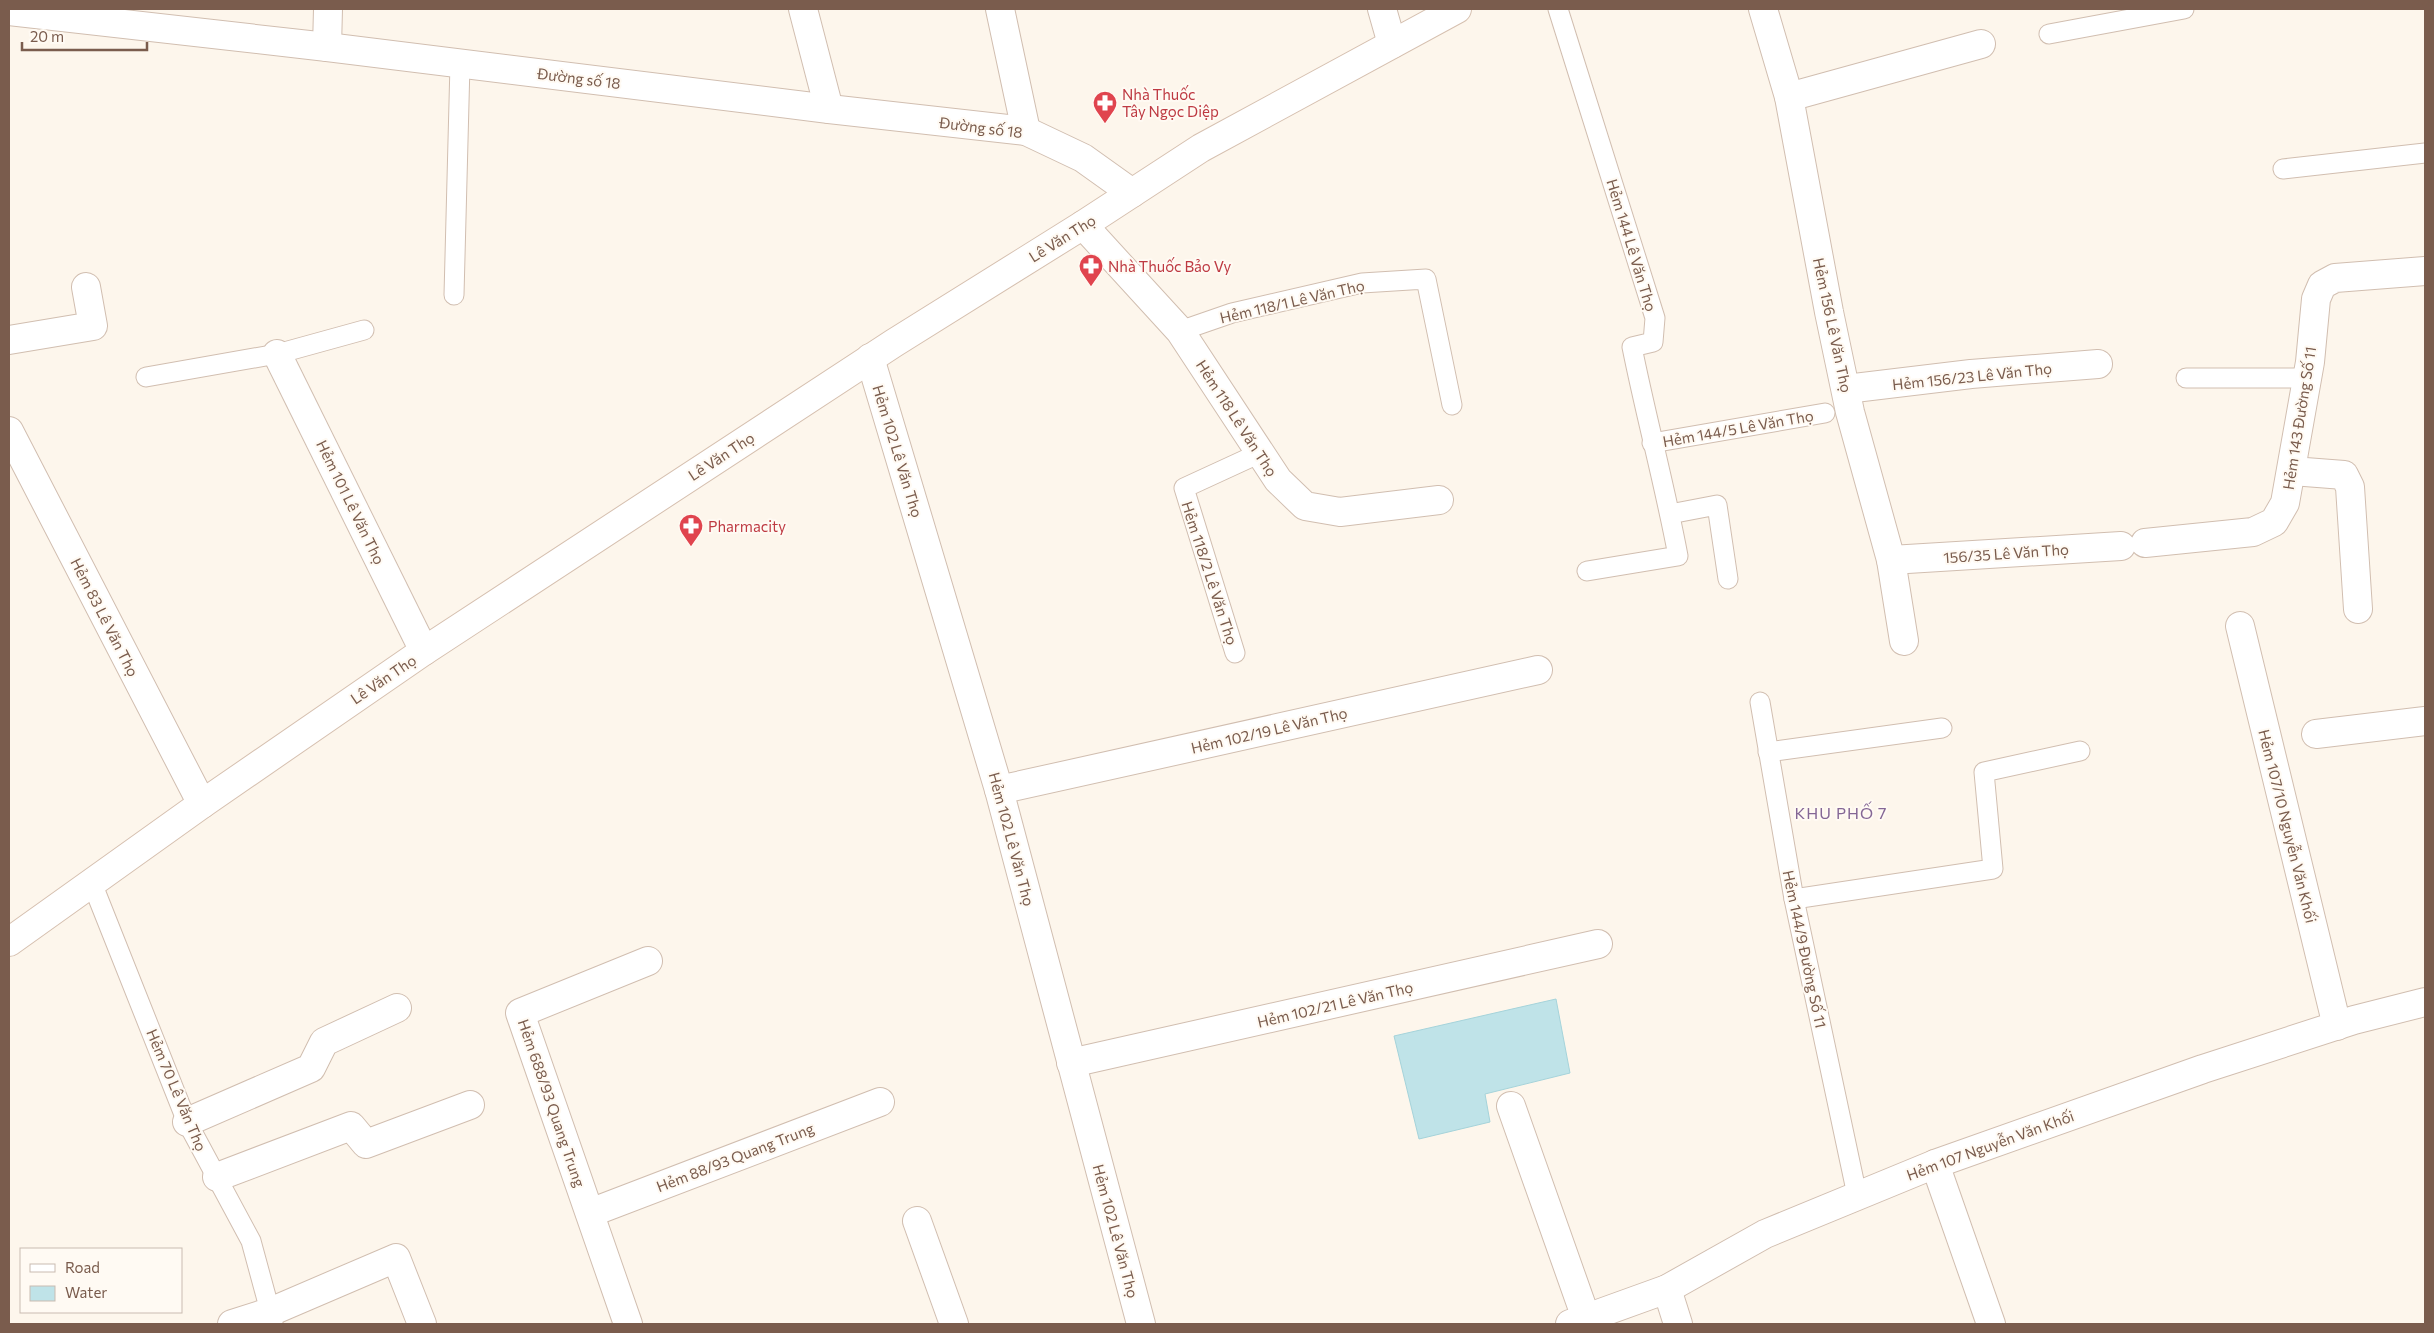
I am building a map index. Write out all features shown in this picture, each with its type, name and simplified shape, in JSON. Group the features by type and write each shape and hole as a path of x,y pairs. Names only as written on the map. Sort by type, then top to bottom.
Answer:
{"street":[{"path":"327,47 328,9"},
{"path":"804,9 828,109"},
{"path":"1000,9 1026,131"},
{"path":"1382,9 1392,44"},
{"name":"Lê Văn Thọ","path":"9,942 202,804 424,650 870,358 1083,225 1201,148 1457,9"},
{"name":"Hẻm 156 Lê Văn Thọ","path":"1764,9 1789,96 1829,312 1850,412 1891,560 1904,641"},
{"name":"Đường số 18","path":"23,12 1026,131 1083,158 1132,193"},
{"path":"1789,96 1981,44"},
{"name":"Hẻm 118 Lê Văn Thọ","path":"1083,225 1180,331 1278,480 1305,506 1340,512 1439,500"},
{"name":"Hẻm 143 Đường Số 11","path":"2133,545 2253,532 2274,522 2285,503 2292,470 2307,378 2316,299 2322,286 2335,278 2425,271"},
{"path":"9,340 93,326 86,287"},
{"name":"Hẻm 101 Lê Văn Thọ","path":"277,354 424,650"},
{"name":"Hẻm 102 Lê Văn Thọ","path":"870,358 999,790 1137,1323"},
{"name":"Hẻm 156/23 Lê Văn Thọ","path":"1846,389 1971,374 2098,364"},
{"name":"Hẻm 83 Lê Văn Thọ","path":"9,431 202,804"},
{"path":"2292,470 2344,475 2348,480 2358,609"},
{"name":"156/35 Lê Văn Thọ","path":"1891,560 2133,545"},
{"name":"Hẻm 107/10 Nguyễn Văn Khối","path":"2240,626 2337,1026"},
{"name":"Hẻm 102/19 Lê Văn Thọ","path":"999,790 1538,670"},
{"path":"2316,734 2425,721"},
{"name":"Hẻm 102/21 Lê Văn Thọ","path":"1071,1063 1598,944"},
{"name":"Hẻm 688/93 Quang Trung","path":"628,1324 520,1013 648,961"},
{"name":"Hẻm 107 Nguyễn Văn Khối","path":"1578,1321 1667,1290 1764,1234 1935,1164 2203,1069 2337,1026 2425,1002"},
{"path":"187,1122 311,1068 324,1042 398,1008"},
{"name":"Hẻm 88/93 Quang Trung","path":"590,1213 880,1102"},
{"path":"217,1177 351,1126 366,1144 470,1105"},
{"path":"1511,1106 1578,1321"},
{"path":"1935,1164 1991,1324"},
{"path":"917,1221 954,1324"},
{"path":"232,1324 272,1318 396,1258 422,1324"},
{"path":"1667,1290 1678,1324"}],"lane":[{"name":"Hẻm 144 Lê Văn Thọ","path":"1558,9 1655,318 1652,342 1632,347 1678,556 1586,571"},
{"path":"2049,34 2184,9"},
{"path":"454,295 460,64"},
{"path":"2283,169 2425,153"},
{"name":"Hẻm 118/1 Lê Văn Thọ","path":"1180,331 1232,313 1362,283 1426,279 1452,405"},
{"path":"146,377 277,354 364,330"},
{"path":"2186,378 2307,378"},
{"name":"Hẻm 144/5 Lê Văn Thọ","path":"1652,443 1825,413"},
{"name":"Hẻm 118/2 Lê Văn Thọ","path":"1236,653 1184,488 1260,453"},
{"path":"1670,514 1717,505 1728,579"},
{"name":"Hẻm 144/9 Đường Số 11","path":"1760,702 1794,900 1857,1195"},
{"path":"1768,752 1942,728"},
{"path":"1794,900 1993,869 1984,772 2080,750"},
{"name":"Hẻm 70 Lê Văn Thọ","path":"92,882 187,1122 251,1241 272,1318"}],"water":[{"path":"1556,999 1570,1073 1485,1094 1490,1122 1419,1139 1394,1036"}],"place":[{"name":"Nhà Thuốc Tây Ngọc Diệp","path":"1105,124"},
{"name":"Nhà Thuốc Bảo Vy","path":"1091,287"},
{"name":"Pharmacity","path":"691,547"}],"district":[{"name":"KHU PHỐ 7","path":"1841,812"}]}
